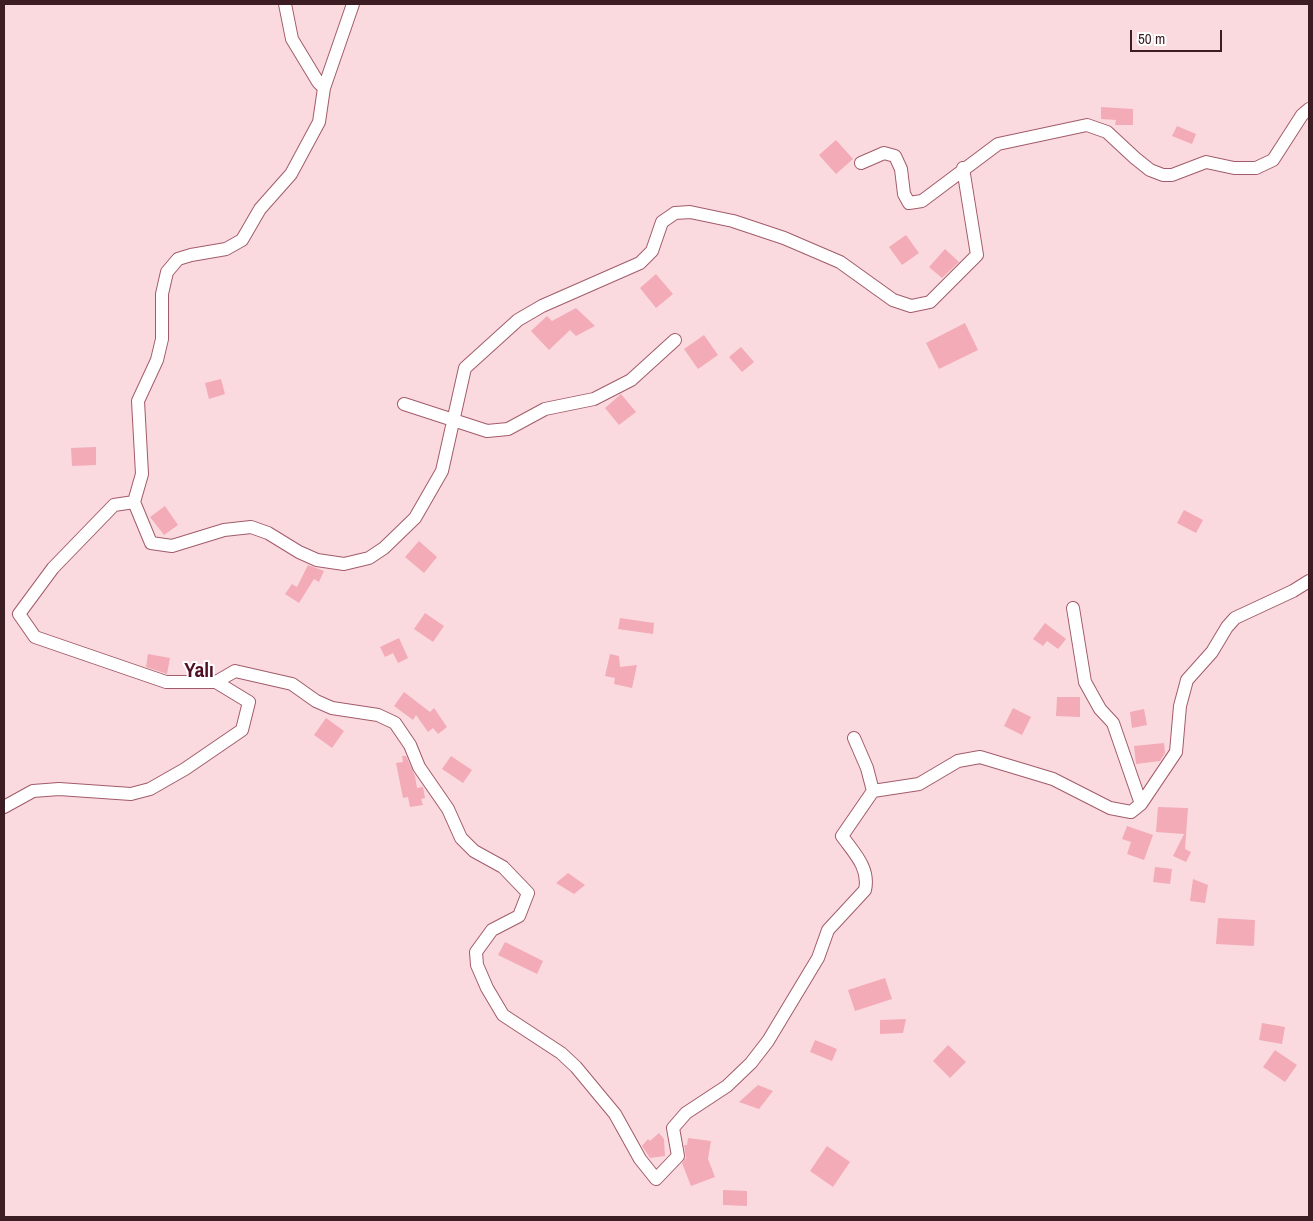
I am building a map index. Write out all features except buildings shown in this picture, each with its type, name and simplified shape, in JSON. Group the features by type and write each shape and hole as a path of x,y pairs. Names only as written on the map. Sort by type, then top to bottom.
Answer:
{"street":[{"path":"285,4 292,39 318,82 324,88"},
{"path":"353,4 324,88 320,122 291,174 260,209 242,240 226,249 178,259 167,272 162,294 162,339 157,360 138,401 142,474 134,502 151,543 172,546 224,530 251,527 268,533 299,552 317,560 344,564 369,558 384,548 415,518 442,471 465,368 518,320 542,306 640,263 652,251 662,222 675,213 690,212 733,221 784,238 840,262 893,300 911,306 930,302 976,255 963,168"},
{"path":"861,163 884,153 894,156 901,169 904,194 909,203 922,201 963,168 998,144 1088,124 1107,132 1142,164 1163,176 1172,175 1206,162 1234,168 1256,168 1273,160 1302,115 1309,110"},
{"path":"404,404 487,431 508,429 545,409 594,399 631,380 675,340"},
{"path":"134,502 114,505 53,568 19,614 35,637 166,682 216,682 235,671 292,684 332,708 378,715 395,723 410,745 420,767 448,808 461,838 474,851 503,867 528,893 519,916 492,930 476,952 477,964 487,988 504,1015 561,1053 576,1067 615,1114 640,1159 656,1179 678,1156 673,1128 686,1113 727,1086 751,1064 768,1041 818,958 828,930 865,890 867,882 864,866 842,836 873,790 919,784 958,761 980,757 1053,779 1110,808 1131,812 1142,804 1176,752 1180,706 1187,680 1212,652 1226,626 1235,618 1293,591 1309,581"},
{"path":"1073,608 1085,682 1100,709 1113,723 1142,804"},
{"path":"4,807 33,791 59,789 131,794 150,789 185,769 242,730 249,702 216,682"},
{"path":"854,738 867,768 873,790"}],"district":[{"name":"Yalı","path":"199,671"}]}
